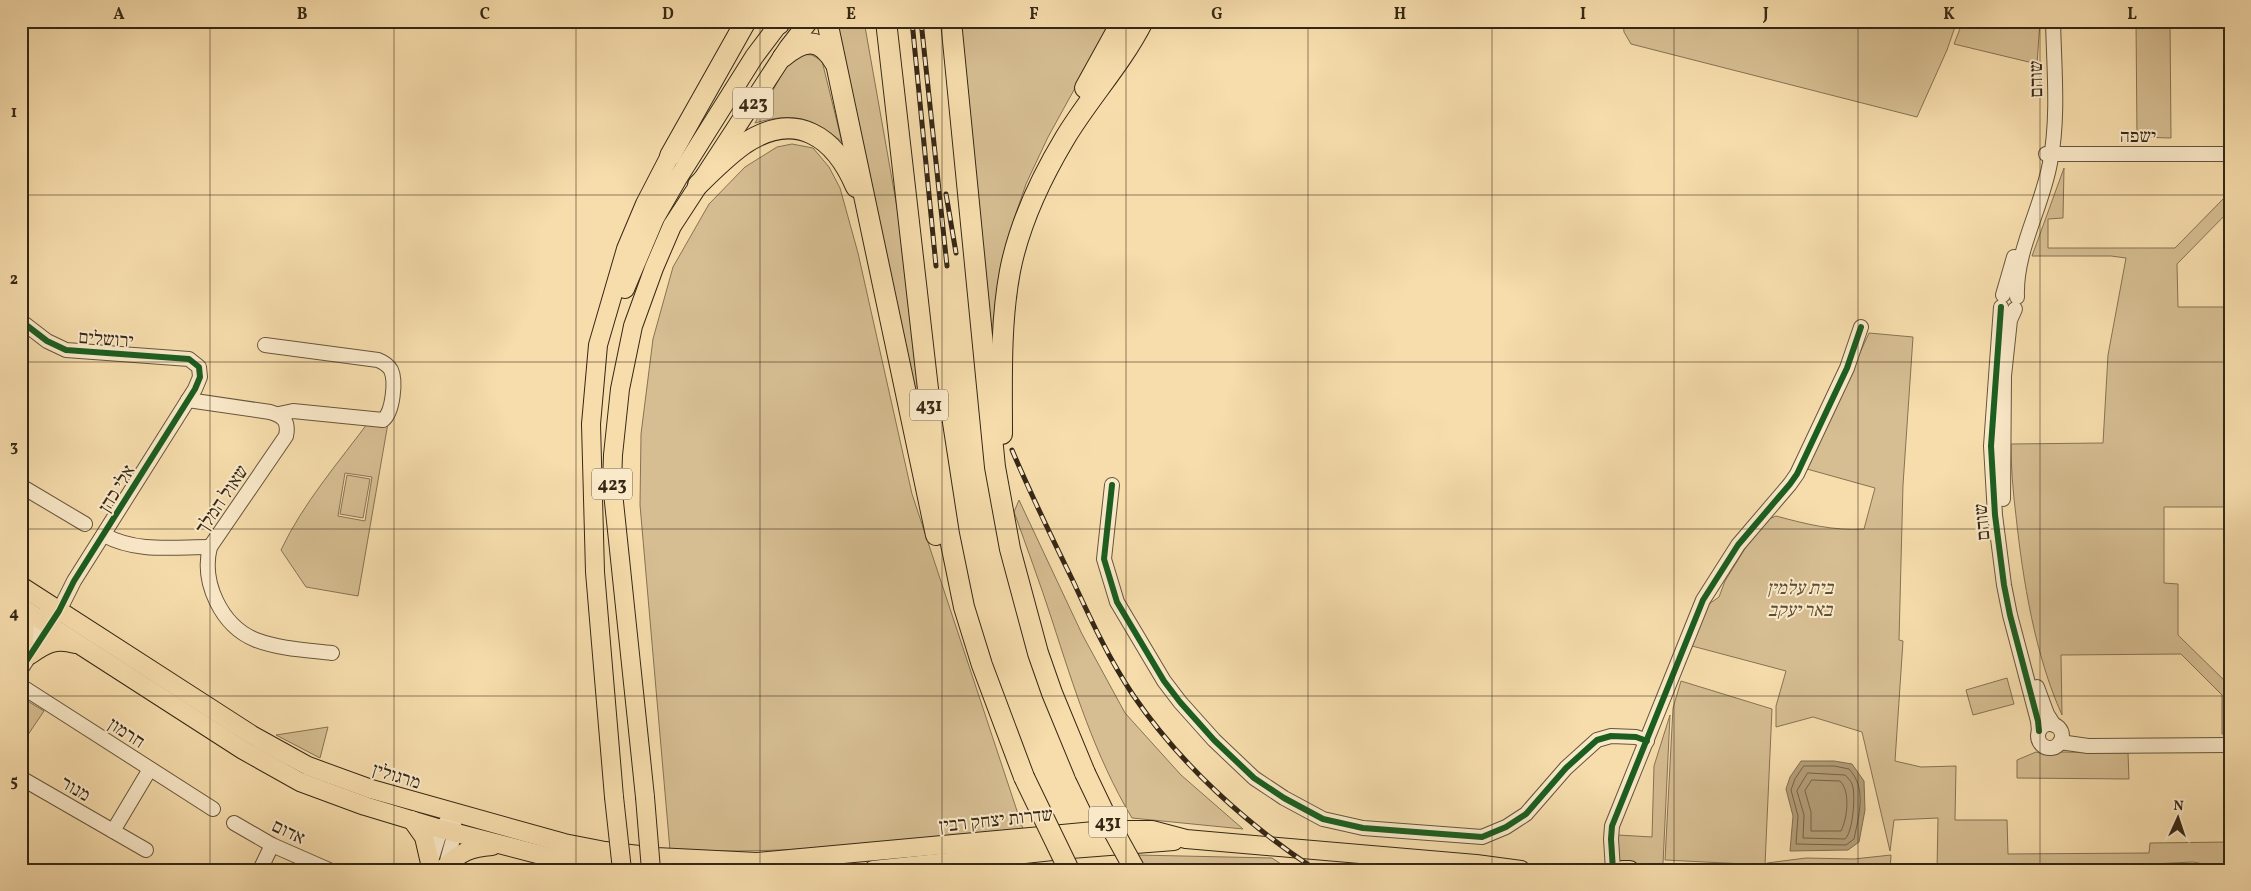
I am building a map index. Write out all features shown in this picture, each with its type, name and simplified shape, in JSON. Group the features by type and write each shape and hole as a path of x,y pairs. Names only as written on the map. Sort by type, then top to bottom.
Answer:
{"highway":[{"path":"670,156 746,21"},
{"path":"827,21 922,473 941,554 982,665"},
{"path":"875,21 903,179"},
{"name":"431","path":"886,21 903,179 942,496 964,607 982,665 1024,777 1069,870"},
{"name":"431","path":"951,21 992,444 1002,508 1022,596 1052,693 1085,773 1108,821 1135,870"},
{"path":"1002,508 1002,367 1005,316 1013,260 1027,206 1047,158 1122,21"},
{"path":"1013,260 1025,222 1064,140 1143,21"},
{"path":"783,57 794,48 810,44 826,48 835,63"},
{"path":"698,185 727,156 746,142 769,132 788,128 809,131 826,141 842,160 855,186 875,246"}],"main road":[{"path":"595,392 598,345 626,249 642,209 670,156 734,21"},
{"name":"423","path":"651,870 612,484 612,455 620,389 633,326 672,226 783,57 809,21"},
{"name":"423","path":"620,870 595,572 591,432 595,392 624,290 655,218 719,111 754,57 780,22"},
{"name":"מרגולין","path":"21,586 252,735 296,760 339,778 445,811 529,834 605,851 724,862 811,866"},
{"name":"מרגולין","path":"21,607 243,750 287,776 332,795 503,846 572,862 620,870"},
{"path":"21,614 25,624 24,656"},
{"path":"24,656 52,642 67,642 81,646"},
{"path":"412,820 426,842 437,867 472,848 503,846"},
{"name":"שדרות יצחק רבין","path":"811,866 1105,830 1147,829 1186,839 1476,864 1521,870"},
{"name":"שדרות יצחק רבין","path":"873,870 1186,839"},
{"path":"1622,870 1629,869"}],"street":[{"name":"שוהם","path":"2039,731 2004,585 1995,514 1991,446 2002,301 2027,207 2049,154 2054,135 2053,21"},
{"name":"שוהם","path":"2049,154 2047,176 2025,250 2017,284 2016,303 2010,320 2004,376 2002,473 2004,526 2012,581 2037,687 2047,714 2054,725"},
{"name":"ישפה","path":"2049,154 2230,154"},
{"path":"2002,301 2007,311 2016,303"},
{"name":"ירושלים","path":"21,320 47,341 66,350 184,358 197,364"},
{"path":"1614,870 1611,839 1612,826 1703,600 1738,544 1797,474 1847,368 1861,327"},
{"path":"188,400 279,414 293,411 377,421 383,420 389,412 394,383 391,371 384,362 265,345"},
{"name":"אלי כהן","path":"24,656 104,535 188,400 200,377 197,364"},
{"name":"שאול המלך","path":"279,414 285,420 288,427 286,436 210,547 207,568 213,596 229,620 253,639 291,649 332,653"},
{"path":"1112,485 1104,559 1118,602 1164,681 1214,740 1254,778 1284,798 1323,819 1363,828 1482,837 1506,827 1526,814 1566,768 1596,740 1611,736 1647,741"},
{"path":"21,486 85,524"},
{"path":"104,535 127,545 141,548 210,547"},
{"name":"חרמון","path":"21,686 213,809"},
{"path":"2045,725 2054,725 2061,732 2060,742 2054,748 2044,747 2038,740 2039,731 2045,725"},
{"path":"2060,742 2088,746 2230,745"},
{"path":"113,831 150,769"},
{"name":"מנור","path":"21,778 146,850"},
{"path":"437,867 448,830 445,811"},
{"name":"אדום","path":"234,823 272,845 329,870"},
{"path":"1612,826 1617,849 1629,869"},
{"path":"260,870 272,845"}],"green space":[{"path":"834,21 864,21 904,247 925,414 916,414"},
{"path":"957,21 1014,21 1029,25 1057,25 1071,21 1112,21 1048,137 1026,184 1012,225 1005,263 998,344 987,345"},
{"path":"1623,21 1957,21 1947,50 1917,117 1631,44 1624,32"},
{"path":"1963,21 2040,21 2037,64 1954,44"},
{"path":"2136,21 2170,21 2171,138 2137,137"},
{"path":"800,54 812,55 822,61 842,142 821,127 802,119 781,118 755,123 789,61"},
{"path":"792,144 813,148 829,167 840,188 858,253 912,494 1023,829 891,843 802,849 758,851 670,850 640,505 641,434 653,339 673,267 709,204 745,167 777,147"},
{"path":"2064,168 2063,218 2048,219 2048,248 2175,248 2226,196 2227,168 2230,168 2230,210 2177,264 2178,307 2230,307 2230,507 2164,507 2164,583 2178,584 2178,635 2230,686 2230,734 2222,734 2222,695 2181,654 2061,655 2062,715 2044,668 2037,643 2022,566 2013,489 2011,444 2103,443 2108,355 2126,258 2111,256 2032,256"},
{"name":"בית עלמין באר יעקב","path":"1869,333 1913,337 1903,485 1899,640 1903,641 1895,761 1921,767 1956,766 1955,820 2007,820 2008,854 2149,853 2150,843 2230,842 2230,869 2193,862 2024,870 1937,870 1938,818 1894,820 1890,851 1862,732 1813,717 1776,727 1776,706 1786,671 1692,646 1706,606 1719,597 1725,581 1746,547 1769,519 1776,516 1830,528 1864,529 1875,488 1807,469"},
{"path":"370,420 388,423 358,596 306,587 281,550 311,499","holes":["345,473 372,477 365,521 338,516"]},
{"path":"347,475 370,479 363,518 340,514"},
{"path":"1019,500 1082,634 1125,713 1181,775 1243,829 1132,818 1096,746 1077,696 1014,512"},
{"path":"2007,678 2014,704 1973,715 1966,690"},
{"path":"1681,681 1772,709 1765,865 1665,860 1673,708"},
{"path":"21,697 44,711 21,745"},
{"path":"1670,715 1663,864 1767,867 1767,863 1806,858 1854,859 1891,855 1890,870 1610,870 1618,835 1652,837 1654,766"},
{"path":"328,727 320,758 276,735"},
{"path":"2036,752 2048,755 2061,752 2128,753 2129,779 2017,778 2017,760"},
{"path":"1137,855 1272,858 1290,870 1147,870"}],"water":[{"path":"1801,761 1834,761 1852,764 1864,781 1865,810 1859,842 1848,850 1790,851 1793,816 1786,789 1790,777"}],"railway":[{"path":"912,21 936,266"},
{"path":"921,21 947,266"},
{"path":"946,194 956,253"},
{"path":"1012,450 1094,625 1116,667 1151,720 1193,769 1240,813 1264,833 1316,870"}],"cycle path":[{"path":"2001,307 1991,446 1995,515 2010,615 2039,731"},
{"path":"21,321 47,341 66,350 189,359 199,367 200,377 195,389 74,581 59,611 21,669"},
{"path":"1613,870 1612,826 1703,600 1738,545 1797,474 1847,368 1861,327"},
{"path":"1112,485 1104,559 1117,602 1164,681 1214,740 1254,778 1284,798 1323,819 1363,828 1482,837 1506,827 1526,814 1566,768 1597,740 1611,736 1636,737 1647,741"}]}
